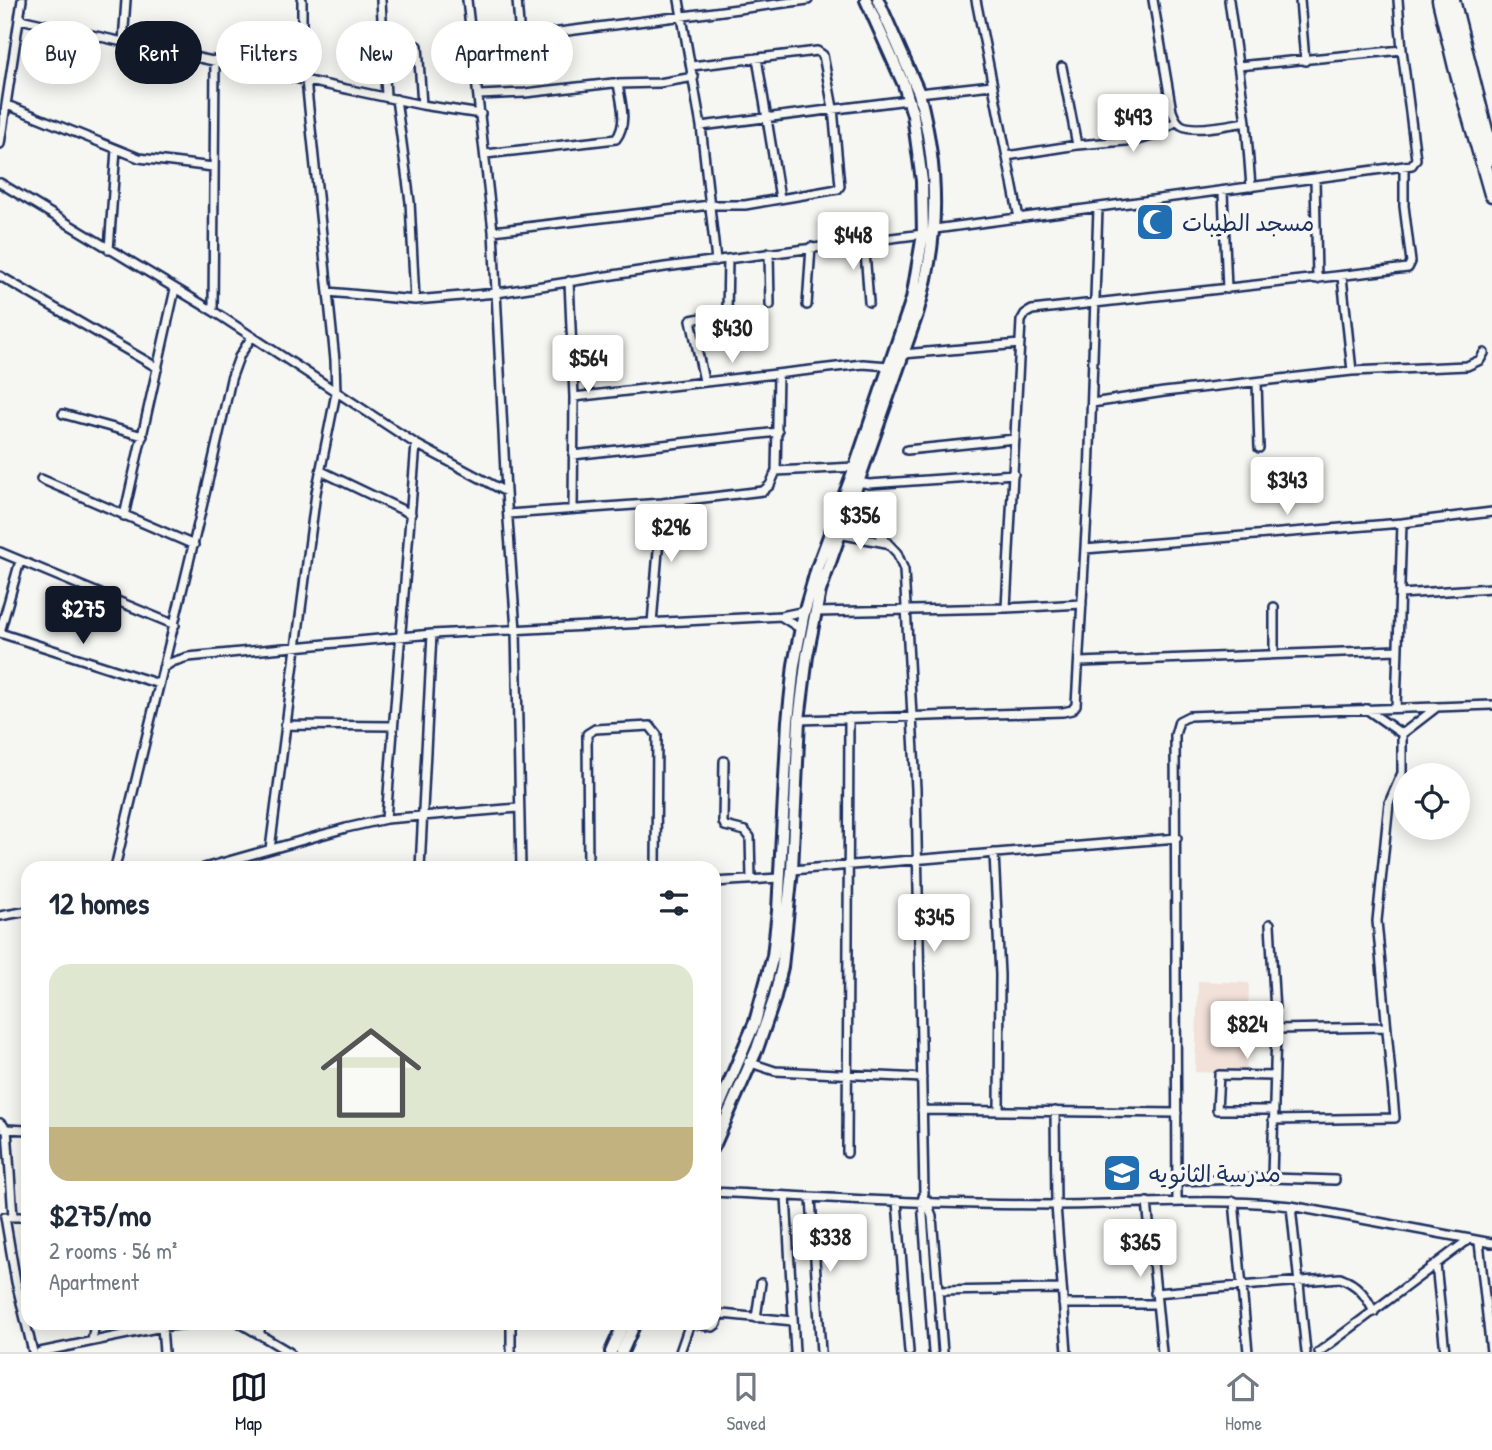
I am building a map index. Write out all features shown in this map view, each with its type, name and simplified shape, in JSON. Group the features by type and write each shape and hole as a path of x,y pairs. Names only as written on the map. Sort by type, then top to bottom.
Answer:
{"highway":[{"path":"1440,0 1459,79 1492,194"},
{"path":"1451,0 1492,158"}],"main road":[{"path":"721,1128 774,1000 782,967 792,870 800,720 797,685 817,568 855,467 912,299 923,234 922,181 913,114 866,0"},
{"path":"721,1106 746,1062 773,956 801,629 810,612 857,485 923,295 935,229 935,186 919,93 878,0"},
{"path":"611,1352 621,1330"},
{"path":"622,1352 632,1330"}],"street":[{"path":"0,144 22,0"},
{"path":"124,21 126,0"},
{"path":"302,0 303,21"},
{"path":"381,0 386,96"},
{"path":"467,0 470,21"},
{"path":"517,0 519,21"},
{"path":"679,0 701,126 716,261"},
{"path":"573,32 681,18 752,4 808,0"},
{"path":"976,0 1019,218"},
{"path":"1153,0 1172,111 1177,121 1192,128 1246,122"},
{"path":"1228,0 1246,122 1251,187"},
{"path":"1300,0 1305,61"},
{"path":"935,229 1414,164 1416,159 1398,0"},
{"path":"20,19 115,40"},
{"path":"418,46 422,105"},
{"path":"1238,66 1402,50"},
{"path":"494,231 710,205 745,205 832,192 840,186 833,108 823,55 817,51 692,66"},
{"path":"202,57 215,60 213,312"},
{"path":"757,58 780,198"},
{"path":"1062,67 1077,145"},
{"path":"479,95 526,93 604,83 659,83 694,77"},
{"path":"270,849 294,648 299,636 321,471 336,393 335,360 304,84"},
{"path":"322,84 422,105 481,114"},
{"path":"478,84 494,231 506,492 516,630 521,861"},
{"path":"486,154 616,139 620,134 623,116 618,85"},
{"path":"919,93 992,85"},
{"path":"396,99 410,202 415,300"},
{"path":"701,126 908,100"},
{"path":"7,105 148,160 213,167"},
{"path":"1007,156 1138,139 1152,136 1177,121"},
{"path":"109,250 116,149"},
{"path":"1006,608 1020,344 1022,318 1028,311 1342,277 1410,266 1404,206 1404,167"},
{"path":"1315,178 1317,279"},
{"path":"0,183 213,312 416,444 506,492"},
{"path":"1223,192 1227,289"},
{"path":"800,720 1069,712 1076,705 1092,403 1098,208"},
{"path":"328,292 415,300 497,293 811,247 923,234"},
{"path":"864,240 869,302"},
{"path":"807,305 811,247"},
{"path":"769,253 770,305"},
{"path":"704,381 691,320 727,313 728,259"},
{"path":"0,276 158,368"},
{"path":"1342,277 1352,371"},
{"path":"569,281 574,397 573,509"},
{"path":"124,516 175,289"},
{"path":"117,861 194,545 230,379 251,338"},
{"path":"903,354 1020,344"},
{"path":"1092,403 1153,393 1352,371 1467,366 1480,360 1484,353"},
{"path":"574,397 863,364 889,366"},
{"path":"508,514 757,494 770,485 776,471 778,374"},
{"path":"1257,382 1259,448"},
{"path":"63,414 143,436"},
{"path":"573,455 778,432"},
{"path":"907,450 1015,439"},
{"path":"386,819 416,444"},
{"path":"776,471 855,467"},
{"path":"321,471 411,514"},
{"path":"933,1352 922,1110 913,717 903,564 862,512 855,496 857,485 1014,474"},
{"path":"41,480 194,545"},
{"path":"652,623 662,503"},
{"path":"1085,549 1402,523 1492,512"},
{"path":"1396,708 1402,523"},
{"path":"839,534 886,543"},
{"path":"0,552 175,625"},
{"path":"20,561 0,632 159,684"},
{"path":"1401,594 1492,588"},
{"path":"163,668 188,657 402,636 781,616 810,612 1082,604"},
{"path":"1274,607 1274,654"},
{"path":"781,616 801,629"},
{"path":"420,861 432,634"},
{"path":"1080,662 1397,650"},
{"path":"1177,1201 1175,735 1179,721 1184,717 1492,705"},
{"path":"1402,734 1437,706"},
{"path":"1366,709 1402,734"},
{"path":"847,1153 849,718"},
{"path":"285,725 393,726"},
{"path":"587,861 587,734 595,729 650,726 657,735 656,861"},
{"path":"1273,1120 1395,1118 1377,922 1389,803 1402,773 1402,734"},
{"path":"724,761 723,822 725,826 745,831 750,837 751,878"},
{"path":"228,861 386,819 519,808"},
{"path":"792,870 1177,838"},
{"path":"994,853 1000,975 999,1110"},
{"path":"721,881 779,877"},
{"path":"0,916 21,912"},
{"path":"1270,925 1276,1029 1272,1178"},
{"path":"1276,1029 1386,1027"},
{"path":"746,1062 775,1071 922,1078"},
{"path":"1272,1110 1217,1110 1219,1075 1274,1076"},
{"path":"922,1110 1177,1113"},
{"path":"1055,1111 1056,1205 1067,1352"},
{"path":"0,1123 10,1173 6,1217 21,1303"},
{"path":"3,1129 21,1128"},
{"path":"0,1174 10,1173"},
{"path":"1177,1181 1272,1178 1335,1180"},
{"path":"721,1192 811,1198 897,1201 925,1198 1056,1205 1234,1201 1291,1206 1492,1243"},
{"path":"786,1196 795,1352"},
{"path":"811,1198 821,1352"},
{"path":"925,1198 932,1217 943,1352"},
{"path":"897,1201 909,1352"},
{"path":"1234,1201 1248,1352"},
{"path":"1147,1202 1162,1352"},
{"path":"1291,1206 1306,1352"},
{"path":"1319,1352 1329,1348 1468,1240"},
{"path":"1479,1242 1491,1352"},
{"path":"1436,1264 1445,1352"},
{"path":"1155,1293 1334,1278 1349,1281 1362,1292 1374,1312"},
{"path":"756,1318 761,1283"},
{"path":"938,1291 1061,1289"},
{"path":"1063,1304 1157,1304"},
{"path":"721,1314 793,1321"},
{"path":"28,1330 33,1352"},
{"path":"92,1342 94,1330"},
{"path":"40,1352 148,1330"},
{"path":"162,1330 164,1352"},
{"path":"252,1330 289,1352"},
{"path":"260,1330 260,1335"},
{"path":"511,1330 511,1352"},
{"path":"680,1352 688,1330"}],"shaded area":[{"path":"1198,981 1249,983 1246,1074 1195,1072"}],"place":[{"name":"مسجد الطيبات","path":"1155,222"},
{"name":"مدرسة الثانويه","path":"1122,1173"}]}
